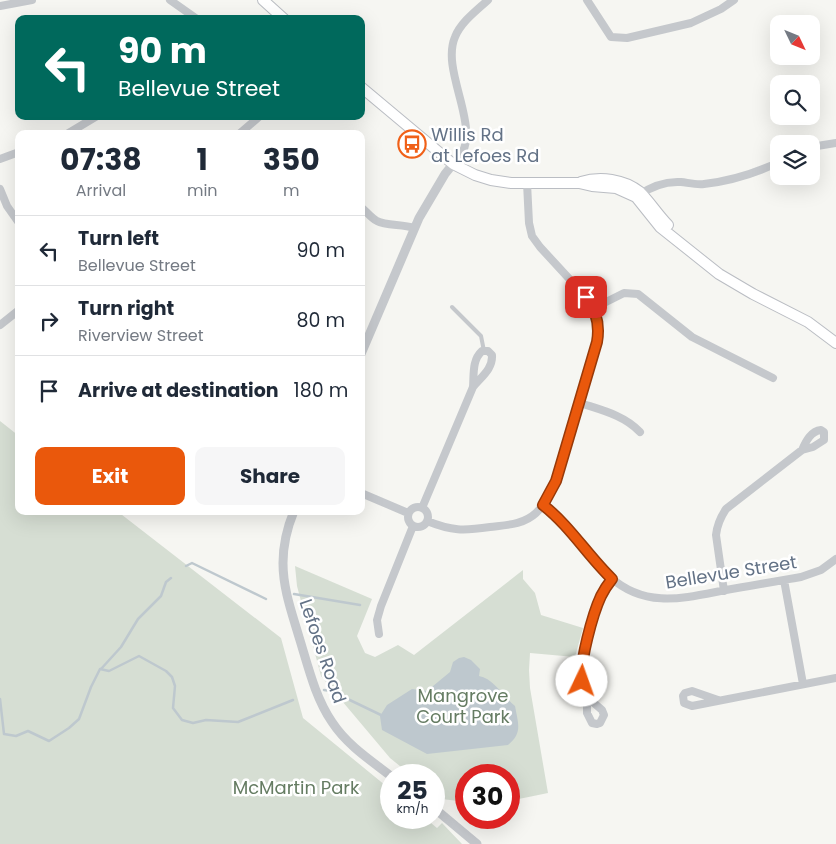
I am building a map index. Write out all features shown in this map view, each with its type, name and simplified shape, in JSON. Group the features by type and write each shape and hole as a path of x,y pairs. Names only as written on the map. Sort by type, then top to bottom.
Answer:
{"main road":[{"path":"262,0 279,15"},
{"path":"365,90 453,164 475,175 491,180 528,183 579,183 590,179 611,180 626,184 685,245 730,281 808,322 836,343"}],"street":[{"path":"0,6 32,0"},
{"path":"170,0 192,15"},
{"path":"365,344 414,228 430,198 453,164 463,153 467,138 452,59 453,42 455,35 465,21 488,0"},
{"path":"587,0 611,37 627,38 691,23 721,9 731,1"},
{"path":"74,130 90,120"},
{"path":"244,130 255,120"},
{"path":"820,146 836,143"},
{"path":"0,160 15,154"},
{"path":"638,195 654,187 671,182 701,185 720,182 750,174 770,166"},
{"path":"427,521 453,530 477,529 518,523 535,514 543,505 556,481 580,403 597,342 597,319 594,308 586,297 534,241 529,223 528,183"},
{"path":"0,189 7,206 15,217"},
{"path":"365,210 382,223 406,225 414,228"},
{"path":"594,308 624,293 638,294 692,337 773,378"},
{"path":"0,325 15,313"},
{"path":"422,508 473,387 484,375 491,363 490,352 484,351 478,355 474,366 473,387"},
{"path":"580,403 622,419 633,425 640,432"},
{"path":"724,591 716,536 716,527 720,517 726,509 802,450"},
{"path":"365,495 408,513"},
{"name":"Bellevue Street","path":"543,505 562,521 587,553 612,579 632,591 656,598 678,599 812,574 836,559"},
{"path":"413,508 422,508 428,515 427,521 423,526 414,526 409,522 408,513 413,508"},
{"name":"Lefoes Road","path":"293,515 283,552 284,584 292,616 318,697 332,723 344,737 380,767"},
{"path":"380,634 377,620 381,606 414,526"},
{"path":"587,697 581,674 583,660 600,600 612,579"},
{"path":"784,580 803,684"},
{"path":"718,700 836,678"},
{"path":"445,817 477,844"}],"lane":[{"path":"452,307 481,336 484,351"}],"green space":[{"name":"McMartin Park","path":"0,421 15,433 15,515 122,515 281,638 303,718 380,781 380,829 445,829 445,826 462,844 0,844"},
{"name":"Mangrove Court Park","path":"295,566 372,599 357,636 365,653 375,657 398,645 414,655 523,570 523,579 535,593 541,615 583,628 575,657 530,653 530,688 548,793 520,799 520,764 455,764 455,801 445,799 445,764 397,764 390,758 321,676 297,586"}],"shaded area":[{"path":"464,657 471,660 480,669 479,676 494,684 515,706 518,732 513,741 508,745 427,754 382,730 380,716 387,705 412,689 427,691 450,672 453,662"}],"waterway":[{"path":"186,566 192,563 266,599"},
{"path":"101,669 121,647 138,619 161,596 166,582 171,578"},
{"path":"294,594 360,605"},
{"path":"0,699 4,734 16,736 28,731 49,741 79,719 100,669 109,671 139,656 166,671 172,677 175,686 173,708 182,720 193,723 206,720 238,722 293,700"},
{"path":"324,690 331,691 381,715"}],"place":[{"name":"Willis Rd at Lefoes Rd","path":"412,144"}],"route":[{"path":"582,681 583,660 594,618 602,594 612,579 587,553 562,521 543,505 556,481 597,342 598,327 596,314 586,297"}]}
